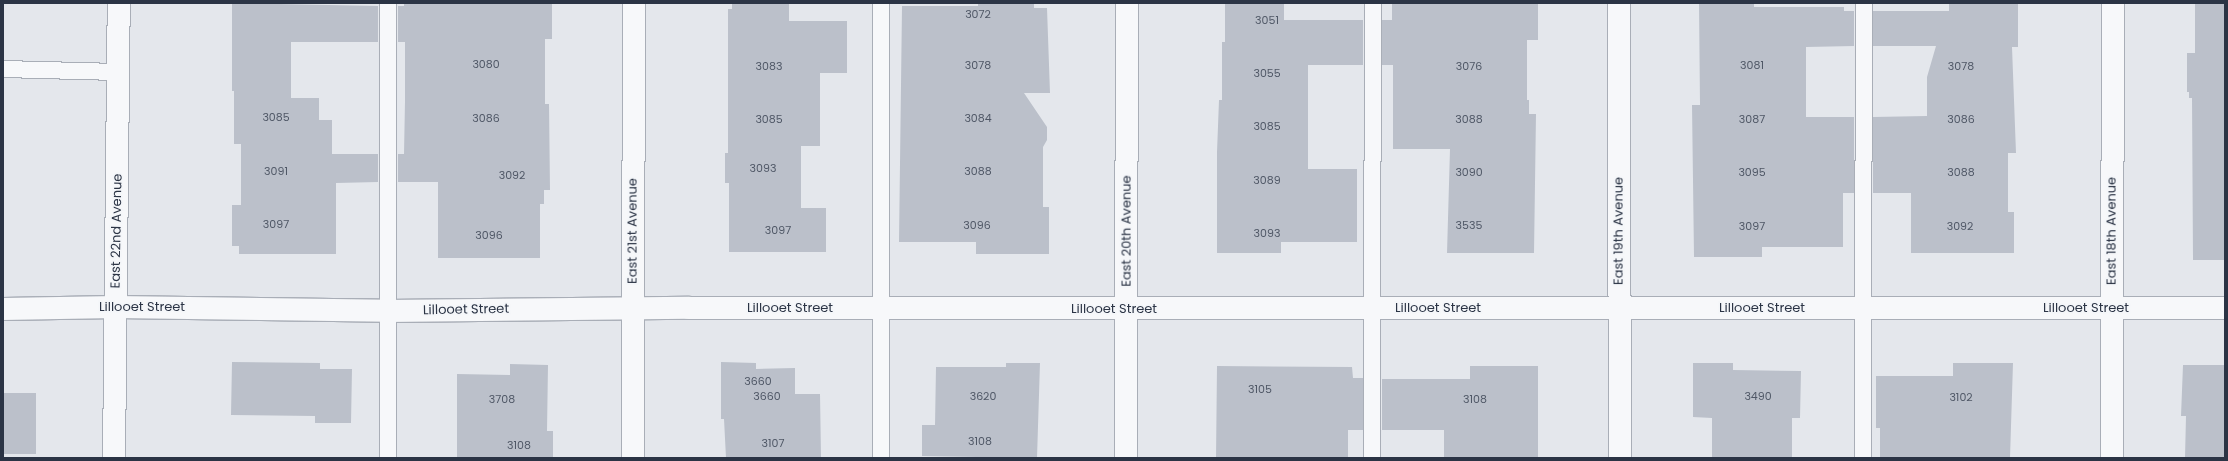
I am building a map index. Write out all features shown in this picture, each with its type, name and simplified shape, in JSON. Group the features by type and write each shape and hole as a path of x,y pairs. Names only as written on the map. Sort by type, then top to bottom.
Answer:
{"street":[{"name":"East 22nd Avenue","path":"114,458 119,3"},
{"name":"East 21st Avenue","path":"633,458 632,308 634,3"},
{"name":"East 20th Avenue","path":"1126,458 1127,3"},
{"name":"East 19th Avenue","path":"1620,3 1620,458"},
{"name":"East 18th Avenue","path":"2112,458 2113,3"},
{"name":"Lillooet Street","path":"3,309 116,307 387,311 632,308 2225,308"}],"lane":[{"path":"388,3 388,458"},
{"path":"881,458 882,3"},
{"path":"1372,458 1374,308 1373,3"},
{"path":"1863,458 1864,3"},
{"path":"3,69 119,72"}],"building":[{"path":"232,3 378,6 378,42 291,42 291,98 319,98 319,120 332,120 332,154 378,154 378,182 336,183 336,254 239,254 239,246 232,246 232,205 241,205 241,144 234,144 234,91 232,91"},
{"path":"404,3 552,3 552,39 545,39 545,104 549,104 550,190 544,190 544,204 540,204 540,258 438,258 438,182 398,182 398,154 404,154 405,42 398,42 398,6 404,6"},
{"path":"732,3 789,3 789,21 847,21 847,73 820,73 820,146 801,146 801,208 826,208 826,252 729,252 729,183 725,183 725,153 728,153 728,9 732,9"},
{"path":"978,3 1034,3 1034,8 1047,8 1050,93 1024,93 1047,127 1047,140 1043,147 1043,207 1049,207 1049,254 976,254 976,242 899,242 902,6 978,6"},
{"path":"1225,3 1284,3 1284,20 1363,20 1363,65 1308,65 1308,169 1357,169 1357,242 1281,242 1281,253 1217,253 1217,152 1219,100 1222,100 1222,42 1225,42"},
{"path":"1392,3 1538,3 1538,40 1527,40 1527,100 1529,100 1529,114 1536,114 1534,253 1447,253 1450,149 1393,149 1393,65 1382,65 1382,20 1392,20"},
{"path":"1699,3 1754,3 1754,7 1844,7 1844,11 1854,11 1854,46 1806,47 1806,117 1854,117 1854,193 1843,193 1843,247 1762,247 1762,257 1694,257 1692,105 1700,105"},
{"path":"1949,3 2018,3 2018,47 2012,47 2016,153 2008,153 2008,212 2014,212 2014,253 1911,253 1911,193 1873,193 1873,117 1927,116 1927,77 1936,46 1873,46 1873,11 1949,11"},
{"path":"2195,3 2225,3 2225,260 2193,260 2192,98 2189,98 2189,92 2187,92 2187,53 2195,53"},
{"path":"232,362 320,363 320,369 352,369 351,423 315,423 315,416 231,415"},
{"path":"721,362 756,363 756,369 795,368 795,394 820,394 821,458 726,458 724,419 721,419"},
{"path":"1006,363 1040,363 1037,458 922,456 922,425 935,425 936,367 1006,367"},
{"path":"1693,363 1733,363 1733,370 1801,371 1800,418 1792,418 1792,458 1712,458 1712,418 1693,417"},
{"path":"1953,363 2013,363 2010,458 1880,458 1880,428 1876,428 1876,376 1953,376"},
{"path":"510,364 548,365 547,431 553,431 553,458 457,458 457,374 510,375"},
{"path":"2183,365 2225,365 2225,458 2185,458 2186,416 2181,416"},
{"path":"1217,366 1352,367 1353,378 1363,378 1363,430 1348,430 1348,458 1216,458"},
{"path":"1470,366 1538,366 1538,458 1444,458 1444,430 1382,430 1382,379 1470,379"},
{"path":"3,393 36,393 36,454 3,454"}]}
